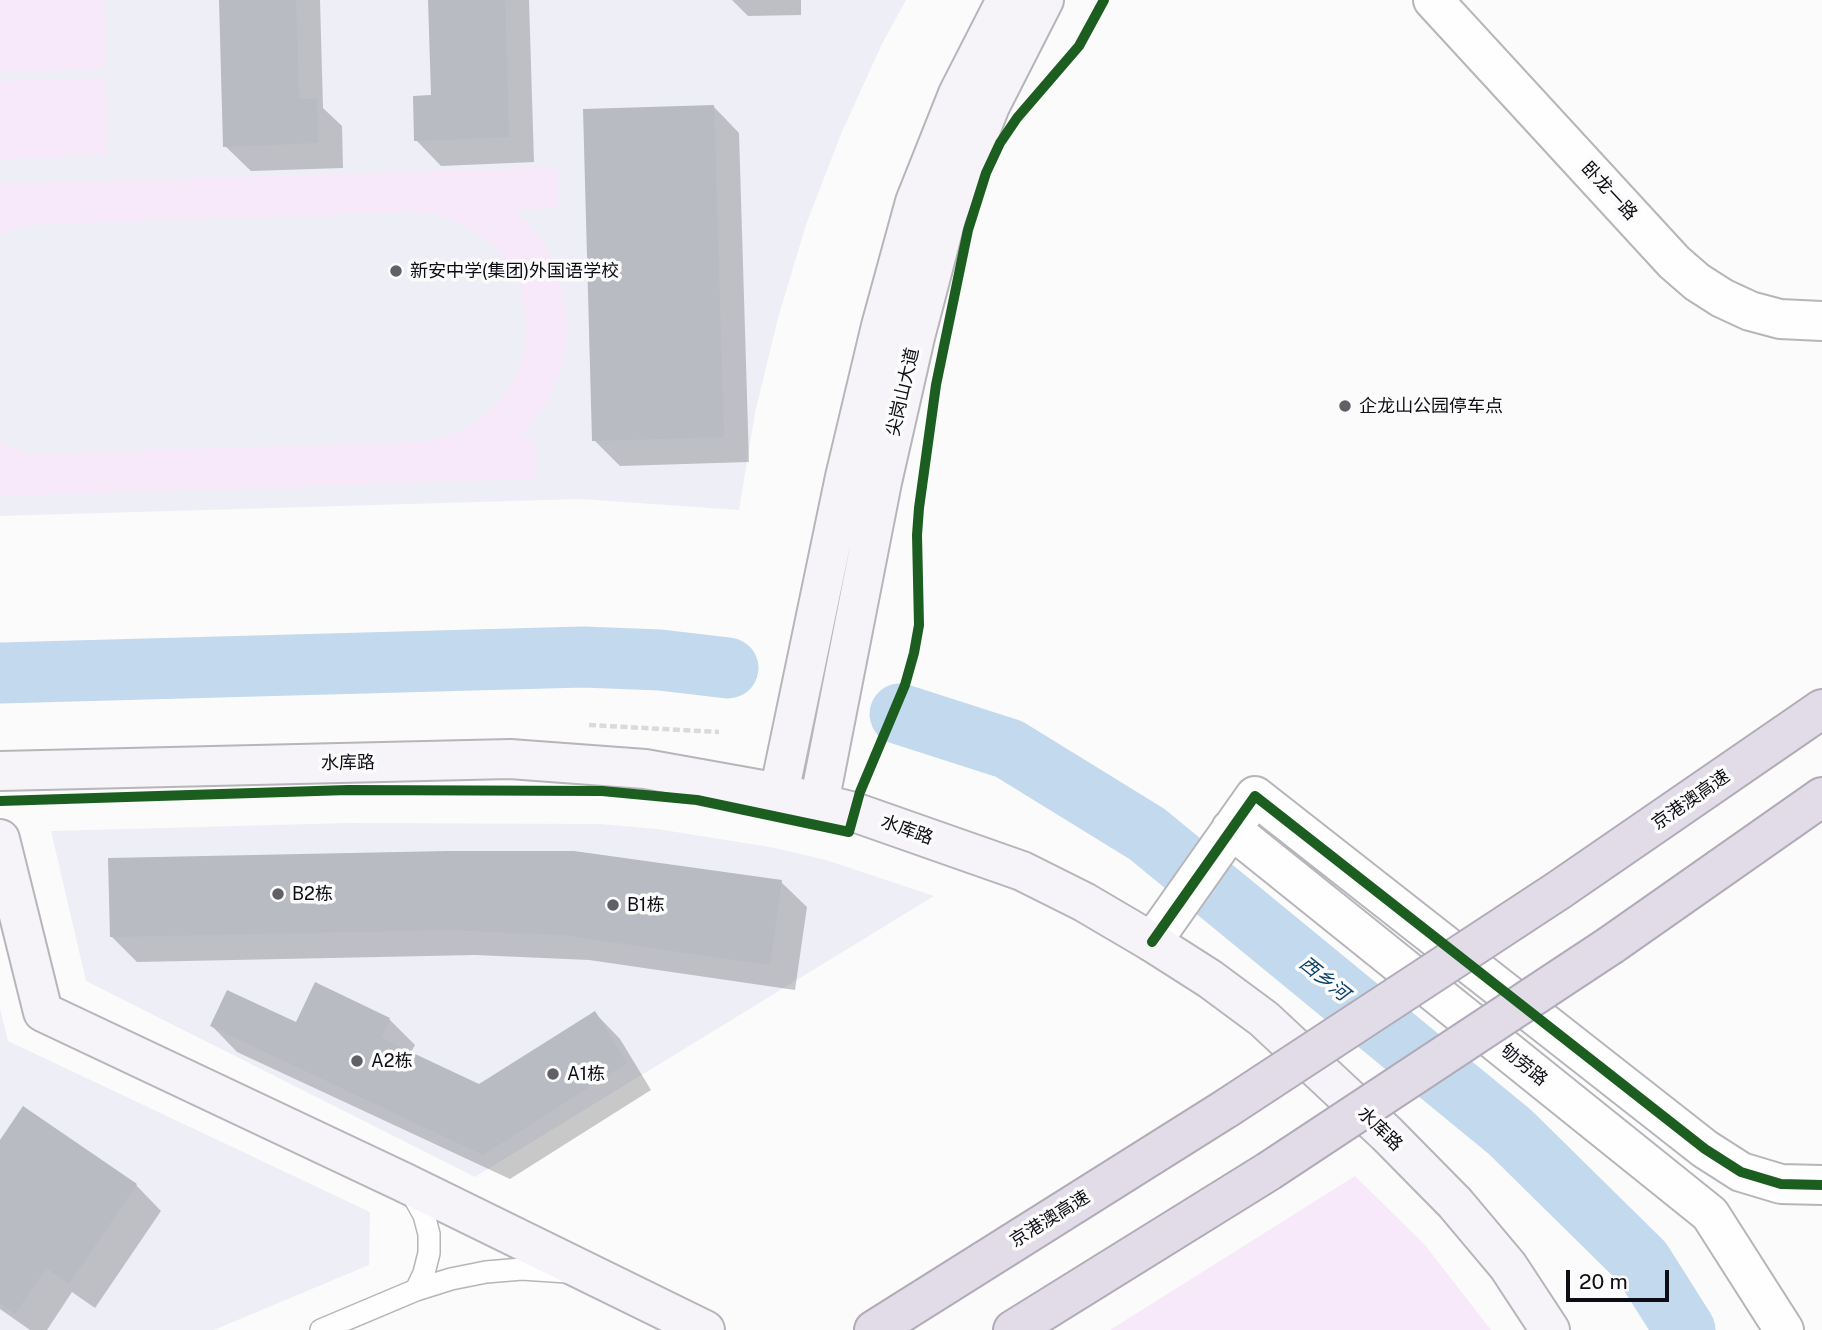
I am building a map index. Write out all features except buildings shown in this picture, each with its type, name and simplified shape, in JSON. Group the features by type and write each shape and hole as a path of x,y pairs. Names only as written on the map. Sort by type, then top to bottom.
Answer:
{"highway":[{"name":"京港澳高速","path":"874,1330 1227,1108 1559,890 1822,709"},
{"path":"1013,1330 1269,1171 1611,945 1822,797"}],"main road":[{"name":"尖岗山大道","path":"779,793 845,477 915,202 958,94 1006,0"},
{"name":"尖岗山大道","path":"819,803 882,482 915,337 947,215 990,106 1044,0"},
{"name":"水库路","path":"0,771 510,759 645,769 779,793 872,817 1022,871 1084,902 1152,942 1210,979 1264,1019 1387,1134 1455,1203 1508,1266 1550,1330"},
{"path":"0,839 43,1012 403,1182 705,1330"}],"street":[{"name":"卧龙一路","path":"1433,0 1674,261 1697,282 1750,311 1780,318 1822,321"},
{"path":"1152,942 1255,796 1704,1149 1741,1172 1781,1184 1822,1185"},
{"name":"劬劳路","path":"1231,829 1710,1214 1784,1330"}],"lane":[{"path":"403,1182 416,1197 429,1234 429,1254 416,1290"},
{"path":"321,1330 416,1290 463,1276 522,1269 558,1270 594,1277"}],"shaded area":[{"name":"新安中学(集团)外国语学校","path":"0,0 906,0 882,44 841,134 806,225 778,318 755,413 739,510 580,499 0,516"},
{"path":"0,0 104,0 106,69 0,72"},
{"path":"106,78 108,155 0,159 0,81"},
{"path":"557,167 558,208 514,210 525,219 545,245 559,274 566,306 567,339 561,370 549,401 520,438 535,438 536,479 0,496 0,443 27,452 51,453 416,442 439,438 462,430 482,418 499,401 513,381 522,359 526,335 520,288 495,248 456,221 433,214 409,212 44,224 20,227 0,235 0,184"},
{"path":"348,823 600,824 657,829 770,847 826,860 934,896 475,1177 86,981 51,831"},
{"path":"0,1009 8,1041 370,1212 369,1265 214,1330 0,1330"},
{"path":"1355,1176 1425,1245 1491,1330 1110,1330"}],"waterway":[{"path":"0,673 583,657 660,660 728,668"},
{"name":"西乡河","path":"900,714 1009,749 1147,834 1510,1132 1642,1262 1685,1330"}],"cycle path":[{"path":"0,801 348,790 602,791 697,800 849,832 860,792 905,685 914,653 919,625 919,508 936,385 968,230 986,173 1000,143 1017,118 1079,46 1104,0"},
{"path":"1152,942 1255,796 1705,1149 1741,1172 1781,1184 1822,1185"}],"place":[{"name":"新安中学(集团)外国语学校","path":"396,271"},
{"name":"企龙山公园停车点","path":"1345,406"},
{"name":"B2栋","path":"278,894"},
{"name":"B1栋","path":"613,905"},
{"name":"A2栋","path":"357,1061"},
{"name":"A1栋","path":"553,1074"}]}
